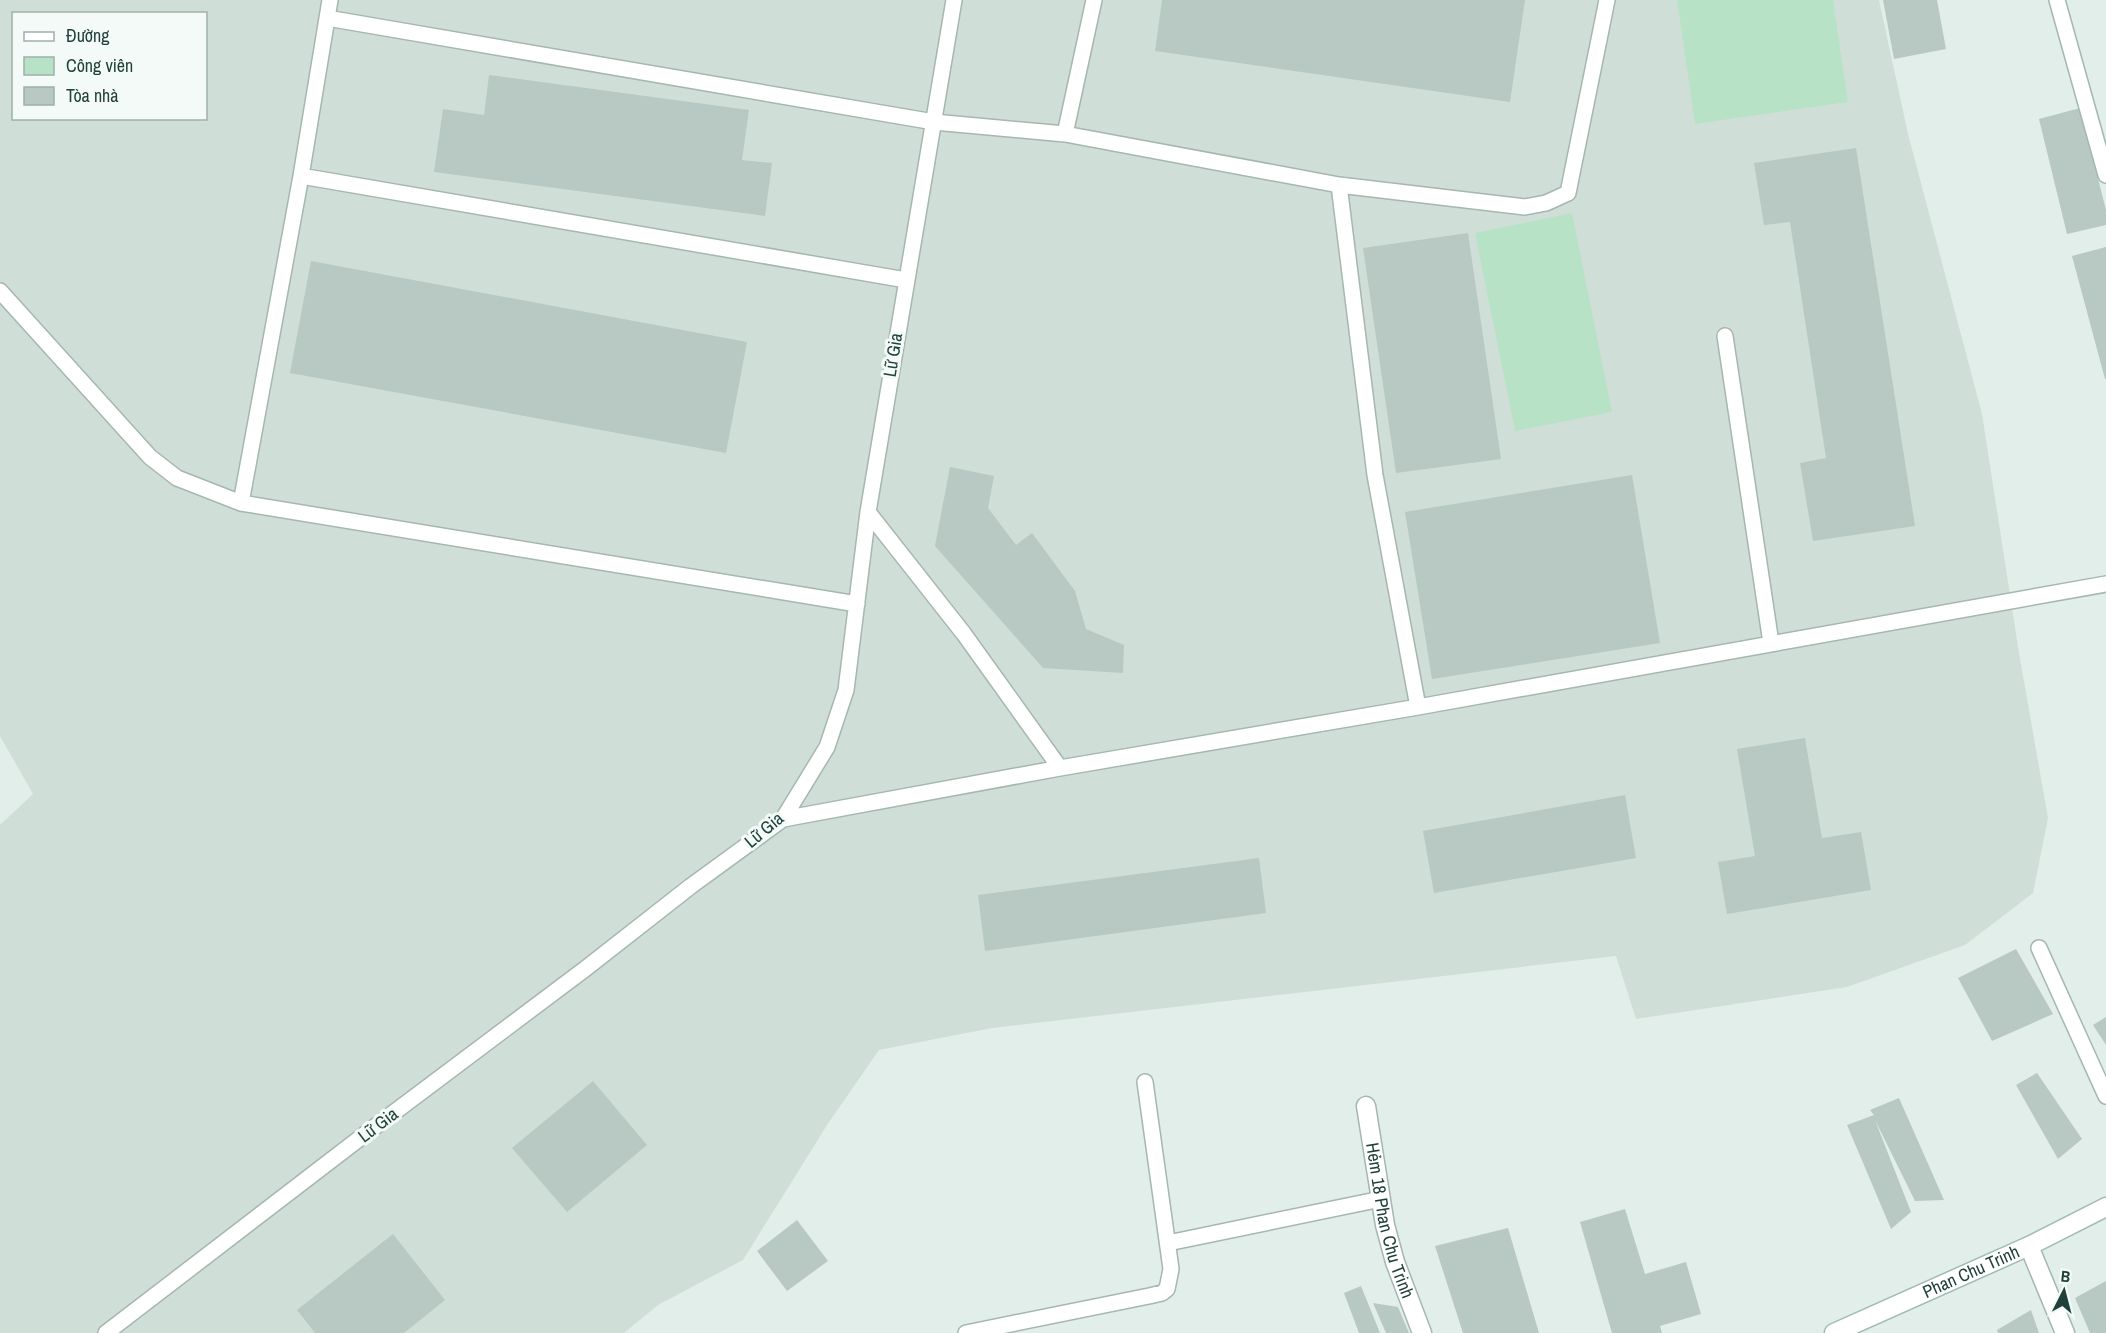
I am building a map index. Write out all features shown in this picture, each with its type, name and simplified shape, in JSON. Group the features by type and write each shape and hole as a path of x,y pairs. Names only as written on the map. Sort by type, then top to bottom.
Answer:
{"street":[{"name":"Hẻm 18 Phan Chu Trinh","path":"1366,1106 1385,1225 1395,1262 1422,1333"},
{"name":"Phan Chu Trinh","path":"1834,1333 2029,1246 2106,1207"},
{"path":"2029,1246 2065,1333"}],"lane":[{"path":"241,503 301,176 330,0"},
{"name":"Lữ Gia","path":"106,1333 783,819 827,747 846,690 868,512 954,0"},
{"path":"1065,134 1094,0"},
{"path":"327,18 934,122 1065,134 1339,184 1525,207 1546,203 1568,193 1607,0"},
{"path":"2057,0 2106,175"},
{"path":"301,176 906,279"},
{"path":"1339,184 1375,475 1418,707"},
{"path":"0,291 150,457 177,478 241,503 857,604"},
{"path":"1725,336 1771,643"},
{"path":"868,512 964,634 1060,768"},
{"path":"783,819 2106,584"},
{"path":"2039,948 2106,1096"},
{"path":"966,1333 1162,1293 1167,1289 1171,1269 1145,1082"},
{"path":"1168,1243 1381,1199"}],"shaded area":[{"path":"0,0 1879,0 1908,134 1982,414 2019,653 2048,818 2033,893 1965,945 1847,987 1636,1019 1616,956 992,1028 879,1050 827,1125 743,1260 658,1305 624,1333 0,1333 0,825 33,794 0,736"}],"green space":[{"path":"1677,0 1833,0 1848,102 1695,124"},
{"path":"1572,213 1612,412 1515,431 1475,233"}],"building":[{"path":"1162,0 1525,0 1510,102 1155,51"},
{"path":"1883,0 1937,0 1946,49 1894,59"},
{"path":"489,75 749,110 742,160 772,163 765,216 434,172 443,109 484,115"},
{"path":"2080,108 2106,210 2106,225 2067,234 2039,119"},
{"path":"1856,148 1915,526 1813,541 1800,463 1826,458 1790,222 1764,225 1754,163"},
{"path":"1468,233 1501,459 1396,473 1363,248"},
{"path":"2106,247 2106,379 2105,379 2072,256"},
{"path":"311,261 747,342 726,453 290,373"},
{"path":"950,467 994,476 988,508 1016,545 1032,533 1075,591 1086,629 1124,645 1123,673 1043,668 935,546"},
{"path":"1632,475 1660,643 1432,679 1405,512"},
{"path":"1805,738 1822,838 1861,832 1871,890 1727,914 1718,862 1755,856 1737,749"},
{"path":"1625,795 1636,858 1434,893 1423,831"},
{"path":"1259,858 1266,913 985,951 978,895"},
{"path":"2016,949 2053,1014 1992,1041 1958,978"},
{"path":"2106,1017 2106,1045 2093,1025"},
{"path":"2037,1073 2082,1139 2058,1159 2016,1085"},
{"path":"593,1081 647,1145 567,1212 512,1148"},
{"path":"1899,1098 1944,1200 1915,1201 1875,1120 1911,1212 1891,1229 1847,1125 1874,1115 1870,1110"},
{"path":"1625,1209 1645,1274 1686,1262 1701,1314 1660,1326 1662,1333 1612,1333 1580,1222"},
{"path":"797,1220 828,1261 787,1291 757,1251"},
{"path":"1508,1228 1539,1333 1463,1333 1435,1246"},
{"path":"393,1234 445,1300 404,1333 315,1333 297,1310"},
{"path":"2106,1281 2106,1333 2090,1333 2075,1298"},
{"path":"1361,1286 1380,1333 1359,1333 1344,1293"},
{"path":"1373,1303 1398,1307 1409,1333 1386,1333"},
{"path":"2031,1310 2039,1333 1998,1333 1997,1330"}]}
